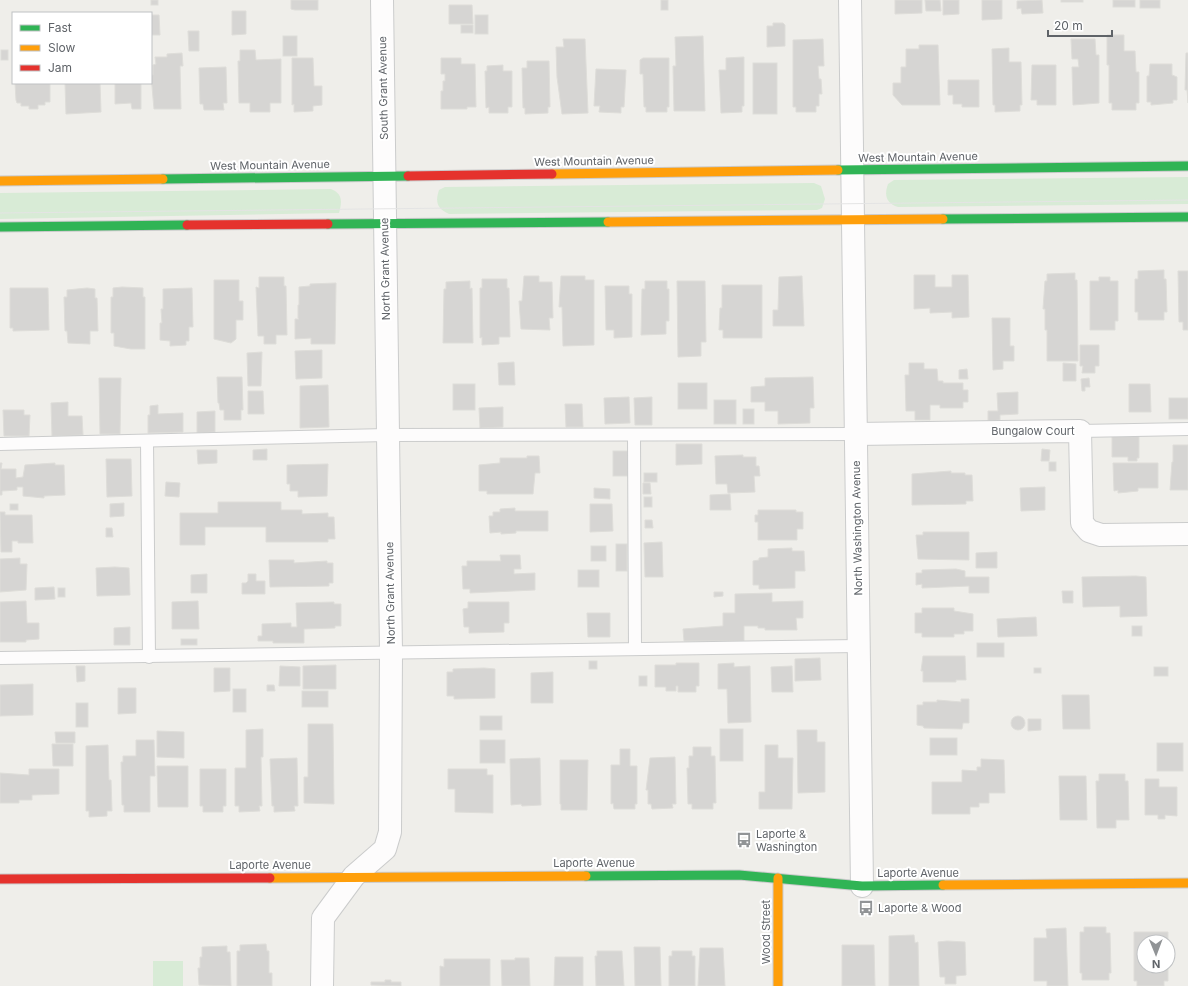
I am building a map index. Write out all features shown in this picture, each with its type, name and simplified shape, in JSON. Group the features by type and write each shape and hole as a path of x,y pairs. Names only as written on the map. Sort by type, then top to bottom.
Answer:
{"street":[{"name":"South Grant Avenue","path":"382,0 384,175"},
{"name":"North Washington Avenue","path":"850,0 862,886"},
{"name":"West Mountain Avenue","path":"0,181 1188,166"},
{"name":"North Grant Avenue","path":"322,986 323,918 354,876 385,849 390,832 391,652 384,175"},
{"path":"0,227 385,225 1188,217"},
{"name":"Bungalow Court","path":"856,434 1080,431 1082,523 1089,531 1101,535 1188,534"},
{"name":"Laporte Avenue","path":"0,879 739,875 862,886 1188,884"},
{"name":"Wood Street","path":"778,878 778,986"}],"lane":[{"path":"1080,431 1188,429"},
{"path":"0,444 388,435 856,434"},
{"path":"634,435 635,649"},
{"path":"147,441 150,657"},
{"path":"0,658 859,646"}],"green space":[{"path":"1188,177 1188,204 898,207 889,201 886,195 888,184 894,180"},
{"path":"814,183 821,186 825,199 822,208 817,210 449,214 442,210 437,202 439,190 445,187"},
{"path":"331,189 338,193 341,199 339,213 0,219 0,193"},
{"path":"153,961 183,961 183,986 153,986"}],"building":[{"path":"151,0 158,0 158,5 151,5"},
{"path":"291,0 318,0 318,10 291,9"},
{"path":"661,0 668,0 668,10 661,10"},
{"path":"895,0 922,0 922,13 895,14"},
{"path":"925,0 940,0 941,11 926,11"},
{"path":"943,0 959,0 959,14 943,15"},
{"path":"982,0 1002,0 1002,19 982,20"},
{"path":"1042,0 1043,13 1022,14 1021,8 1017,9 1017,1"},
{"path":"1061,0 1083,0 1083,2 1061,2"},
{"path":"1113,0 1135,0 1135,7 1113,7"},
{"path":"1140,0 1160,0 1160,8 1140,8"},
{"path":"449,5 472,5 473,24 449,24"},
{"path":"232,11 246,11 246,34 232,35"},
{"path":"152,15 159,15 160,35 152,35"},
{"path":"475,15 488,15 488,34 475,34"},
{"path":"773,23 783,23 785,25 785,46 767,47 767,26 773,26"},
{"path":"461,25 473,25 473,33 461,33"},
{"path":"188,31 199,31 199,51 189,51"},
{"path":"1107,35 1124,35 1124,51 1135,51 1136,72 1139,72 1139,103 1136,103 1136,110 1112,110 1112,103 1109,103"},
{"path":"283,36 297,36 297,56 283,56"},
{"path":"703,36 705,111 674,111 673,66 676,66 675,37"},
{"path":"563,39 585,39 588,113 562,114 557,77 556,47 564,47"},
{"path":"823,39 824,66 818,66 822,94 819,94 819,106 816,106 816,112 796,112 796,107 793,107 793,40"},
{"path":"1071,39 1095,39 1096,55 1099,55 1099,103 1073,105 1072,67 1079,67 1078,59 1072,59"},
{"path":"919,45 938,45 940,105 902,105 893,95 893,83 901,83 901,67 906,67 906,49 919,49"},
{"path":"1009,48 1009,62 1021,62 1022,105 1020,105 1020,111 995,112 995,105 993,105 992,49"},
{"path":"1,50 8,50 8,60 1,60"},
{"path":"240,50 255,50 256,60 281,59 281,103 270,103 270,112 250,112 250,103 239,103 238,61 240,61"},
{"path":"182,53 183,66 180,66 181,109 154,109 152,84 153,65 156,64 155,57 167,57 167,54"},
{"path":"1186,53 1188,53 1188,103 1187,90 1185,90"},
{"path":"744,57 744,106 742,106 742,112 721,113 719,70 726,70 726,58"},
{"path":"292,58 313,58 314,86 322,86 322,105 313,106 313,111 294,112 294,104 292,105"},
{"path":"441,58 461,58 461,64 475,64 476,107 467,107 467,109 441,109 441,91 443,91 445,74 441,74"},
{"path":"643,58 669,58 669,107 667,107 667,112 646,112 646,107 644,107 643,74 640,74 640,60"},
{"path":"527,61 549,61 550,107 548,107 548,113 525,114 525,108 523,108 522,68 527,68"},
{"path":"753,63 777,63 777,114 753,114"},
{"path":"1150,64 1172,64 1172,75 1177,77 1177,100 1173,100 1173,103 1151,105 1151,102 1147,102 1147,76 1149,76"},
{"path":"503,65 503,71 512,71 512,107 508,107 508,113 489,113 489,107 486,108 485,71 487,71 487,66"},
{"path":"1032,65 1056,65 1056,105 1037,105 1037,100 1031,100"},
{"path":"226,67 227,103 223,103 224,110 204,110 203,104 200,104 199,68"},
{"path":"596,69 626,70 624,107 621,107 621,113 599,112 600,106 594,106"},
{"path":"948,80 979,80 979,107 962,107 962,104 953,104 953,95 948,95"},
{"path":"15,84 50,84 50,102 45,102 45,105 38,105 38,109 29,109 29,106 21,106 21,103 17,103"},
{"path":"65,84 100,84 101,112 66,114"},
{"path":"115,84 141,84 141,109 132,109 131,103 115,104"},
{"path":"1164,270 1164,279 1166,279 1167,312 1164,312 1164,320 1138,320 1138,312 1135,312 1135,279 1138,279 1138,271"},
{"path":"1178,271 1188,271 1188,330 1183,330 1183,322 1179,322"},
{"path":"1075,273 1075,280 1077,280 1078,361 1047,361 1047,330 1045,330 1045,309 1043,309 1047,274"},
{"path":"914,275 935,275 935,287 952,287 952,275 968,275 969,317 952,318 952,312 930,313 930,308 914,309"},
{"path":"524,276 539,276 539,282 552,282 553,318 549,318 550,330 521,329 519,301 522,301"},
{"path":"561,276 585,276 585,280 594,280 594,345 563,346 562,307 559,307"},
{"path":"802,276 804,326 773,326 773,310 778,310 779,277"},
{"path":"259,277 284,277 284,286 286,286 287,335 276,335 276,344 264,344 264,336 258,336 256,287 259,288"},
{"path":"1099,277 1110,277 1110,281 1118,281 1118,321 1115,321 1115,330 1090,330 1090,281 1099,281"},
{"path":"482,279 507,279 507,288 509,288 510,337 499,337 499,344 482,345 482,337 480,338 480,288 482,288"},
{"path":"214,280 239,280 239,301 243,301 243,320 236,320 236,339 231,343 214,339"},
{"path":"470,281 470,289 472,288 473,343 443,343 444,289 446,289 446,282"},
{"path":"645,281 667,281 667,289 669,289 669,321 666,321 666,334 641,335 642,289 645,289"},
{"path":"677,281 705,281 706,342 701,342 701,356 678,357"},
{"path":"336,283 335,344 311,344 311,338 295,339 295,319 299,319 299,287 310,286 310,284"},
{"path":"722,285 762,285 762,338 723,338 723,330 719,330 720,308 722,308"},
{"path":"605,286 629,286 629,294 632,294 632,337 614,338 614,330 606,330"},
{"path":"10,288 48,288 49,330 13,331 13,328 10,328"},
{"path":"87,288 95,289 95,298 97,298 98,331 90,331 90,344 68,343 67,331 65,331 64,297 67,297 67,290"},
{"path":"113,288 143,288 143,297 145,297 145,349 131,349 114,346 114,333 111,333 111,297 113,297"},
{"path":"192,288 193,327 189,327 189,341 186,341 186,345 170,346 170,341 160,340 163,289"},
{"path":"992,318 1010,318 1010,346 1014,346 1014,361 1003,361 1003,369 993,370"},
{"path":"1080,345 1099,345 1099,366 1095,366 1095,373 1082,373 1083,366 1080,366"},
{"path":"322,350 322,378 296,379 295,351"},
{"path":"262,352 261,386 248,386 247,353"},
{"path":"514,362 515,385 499,385 498,363"},
{"path":"909,363 924,363 924,369 937,369 938,381 943,381 943,383 963,383 963,390 968,390 968,402 963,402 963,408 940,408 940,405 930,405 930,420 915,420 915,411 906,411 905,375 909,375"},
{"path":"1063,363 1076,364 1076,381 1063,381"},
{"path":"967,369 968,379 959,379 959,370"},
{"path":"217,377 242,377 243,410 241,410 241,420 224,420 224,410 220,410 218,403"},
{"path":"813,377 814,408 810,408 810,423 778,424 778,411 765,411 765,402 751,402 751,387 765,386 765,378"},
{"path":"99,378 121,378 120,434 100,434"},
{"path":"1089,378 1090,387 1085,387 1085,391 1082,391 1081,379"},
{"path":"678,383 707,383 707,409 678,409"},
{"path":"453,384 475,384 475,410 453,410"},
{"path":"1129,384 1150,384 1151,412 1129,412"},
{"path":"328,385 329,427 300,428 300,386"},
{"path":"248,391 263,391 264,414 248,414"},
{"path":"1018,392 1018,414 1000,415 1000,420 988,421 988,411 998,411 997,393"},
{"path":"629,397 630,423 605,424 604,398"},
{"path":"652,397 652,425 635,425 634,398"},
{"path":"1169,398 1188,398 1188,419 1169,419"},
{"path":"714,400 736,400 736,424 714,424"},
{"path":"68,402 68,416 82,416 83,435 52,436 51,403"},
{"path":"565,404 582,404 583,427 566,427"},
{"path":"158,405 158,414 183,413 183,432 148,433 148,415 150,415 150,406"},
{"path":"503,407 503,427 480,428 479,408"},
{"path":"743,409 754,409 754,424 743,424"},
{"path":"3,410 24,410 24,415 30,415 29,436 4,436"},
{"path":"215,411 215,432 197,433 197,412"},
{"path":"1112,435 1139,435 1139,458 1137,458 1137,461 1128,461 1128,457 1112,457"},
{"path":"676,444 702,444 702,464 676,465"},
{"path":"1173,445 1188,445 1188,490 1170,490"},
{"path":"267,449 267,460 253,460 253,450"},
{"path":"1042,449 1050,450 1049,461 1041,461"},
{"path":"197,450 217,450 217,463 198,464"},
{"path":"613,451 629,451 629,476 613,476"},
{"path":"743,455 743,457 756,457 756,466 759,466 760,476 754,476 755,492 728,493 727,484 716,484 715,456"},
{"path":"527,456 539,456 540,473 535,473 533,494 487,494 487,491 479,491 479,465 500,463 500,458 527,458"},
{"path":"106,459 131,459 132,496 107,497"},
{"path":"1049,462 1056,462 1056,471 1049,471"},
{"path":"0,463 2,463 1,469 16,469 16,478 23,477 25,465 55,463 55,465 64,465 65,495 44,496 44,498 23,496 23,487 17,487 17,490 2,491 2,495 0,495"},
{"path":"1113,463 1158,463 1158,488 1138,488 1138,491 1118,493 1118,490 1114,491"},
{"path":"328,464 327,496 298,497 298,491 290,491 290,484 287,484 287,465"},
{"path":"951,471 951,473 965,473 965,475 972,475 973,501 966,501 966,504 912,505 912,474"},
{"path":"644,473 657,473 657,482 644,482"},
{"path":"166,482 180,483 179,497 165,496"},
{"path":"643,483 650,483 651,494 643,494"},
{"path":"1045,487 1045,510 1021,511 1020,488"},
{"path":"594,488 610,489 610,499 594,498"},
{"path":"730,494 731,510 710,510 710,495"},
{"path":"644,497 652,497 652,507 644,507"},
{"path":"218,502 281,502 281,510 302,510 302,514 328,513 328,517 334,517 335,539 328,539 328,542 266,542 266,527 205,527 205,545 180,545 180,513 218,513"},
{"path":"124,503 124,516 110,517 110,504"},
{"path":"10,504 18,504 18,510 10,510"},
{"path":"590,504 612,504 613,531 590,532"},
{"path":"515,508 515,511 548,511 548,531 516,531 516,533 501,534 501,532 490,533 489,516 493,516 493,512 500,512 500,509"},
{"path":"758,510 796,510 796,512 803,512 803,529 797,529 797,540 758,540 758,522 755,522 755,515 758,515"},
{"path":"0,512 5,512 5,515 32,515 33,543 18,543 18,541 12,541 12,552 1,552"},
{"path":"645,520 652,520 653,528 645,528"},
{"path":"106,528 112,528 113,537 106,537"},
{"path":"923,532 969,532 969,560 918,559 916,535 923,535"},
{"path":"662,542 663,577 645,577 644,543"},
{"path":"616,544 627,544 627,571 616,571"},
{"path":"591,546 606,546 606,561 591,561"},
{"path":"792,548 792,551 804,551 805,571 795,571 795,588 759,589 759,585 753,585 753,561 759,560 759,558 768,557 768,549"},
{"path":"997,552 997,568 976,568 976,553"},
{"path":"500,555 520,555 521,569 514,569 514,574 535,573 535,590 470,593 470,589 463,589 462,566 467,566 467,561 501,561"},
{"path":"20,558 20,564 27,564 26,590 0,592 0,559"},
{"path":"269,560 294,560 294,563 327,561 327,563 333,563 333,583 329,583 329,586 270,587"},
{"path":"96,568 129,568 130,595 97,596"},
{"path":"956,569 965,571 965,577 989,577 989,593 969,593 969,586 922,588 922,584 916,585 916,573 922,573 922,570"},
{"path":"578,570 599,570 599,587 578,587"},
{"path":"207,574 207,593 191,593 191,575"},
{"path":"248,574 256,574 256,581 265,581 265,594 242,594 242,583 246,583 248,581"},
{"path":"1082,577 1146,577 1147,616 1120,617 1120,606 1083,607"},
{"path":"54,587 55,599 35,600 35,588"},
{"path":"58,588 65,588 65,597 58,597"},
{"path":"1062,591 1073,591 1073,603 1063,603"},
{"path":"714,592 723,592 723,596 714,597"},
{"path":"772,593 772,602 803,601 803,618 796,618 797,630 765,630 765,628 758,628 758,626 744,626 744,641 684,641 683,629 723,626 723,613 735,613 735,594"},
{"path":"26,601 27,623 39,623 39,639 26,640 26,642 0,642 0,602"},
{"path":"198,601 199,629 172,629 172,602"},
{"path":"334,602 334,604 341,604 341,626 335,626 335,628 304,629 304,643 273,643 273,641 258,641 258,636 262,636 262,624 291,623 291,627 297,627 296,603"},
{"path":"468,602 509,602 509,623 504,623 504,632 469,633 469,627 464,627 463,609 468,608"},
{"path":"922,608 954,608 954,611 973,614 973,631 964,631 964,634 954,634 954,637 922,637 922,633 915,633 915,613 922,613"},
{"path":"587,613 610,613 610,637 588,637"},
{"path":"1036,617 1037,636 998,637 997,619"},
{"path":"1132,626 1142,626 1142,636 1132,636"},
{"path":"130,627 130,645 114,645 114,628"},
{"path":"181,639 197,639 197,645 181,645"},
{"path":"977,643 1004,643 1004,657 977,657"},
{"path":"923,656 965,656 966,680 956,680 956,682 923,682 923,671 921,671"},
{"path":"820,658 821,680 795,681 795,659"},
{"path":"589,661 597,661 597,669 589,669"},
{"path":"676,663 699,663 699,686 696,686 696,692 678,692 678,686 676,686 676,691 666,691 666,687 655,687 655,665 676,665"},
{"path":"734,663 734,667 750,666 751,722 728,723 727,689 718,689 718,664"},
{"path":"336,665 336,689 303,689 303,666"},
{"path":"76,666 85,666 85,681 77,682"},
{"path":"280,666 300,667 300,686 279,686"},
{"path":"792,666 793,692 772,692 771,667"},
{"path":"1154,667 1168,667 1168,676 1154,676"},
{"path":"214,668 230,668 230,691 214,692"},
{"path":"1034,668 1041,668 1041,673 1034,673"},
{"path":"453,669 495,669 495,698 454,699 454,696 447,696 447,672 453,672"},
{"path":"553,672 553,703 531,703 531,673"},
{"path":"639,676 647,676 647,686 639,686"},
{"path":"33,684 33,715 0,716 0,685"},
{"path":"267,685 274,685 275,691 267,691"},
{"path":"118,688 136,688 136,713 118,714"},
{"path":"233,689 246,689 246,712 233,712"},
{"path":"302,691 328,691 328,707 302,707"},
{"path":"1062,695 1089,695 1090,729 1063,729"},
{"path":"961,699 969,699 969,723 963,723 962,729 924,728 923,726 917,725 917,705 923,705 923,702 937,702 937,700 961,702"},
{"path":"76,703 88,703 88,727 76,727"},
{"path":"480,716 502,716 502,730 480,730"},
{"path":"1018,716 1023,718 1025,723 1023,728 1018,730 1013,728 1011,723 1013,718"},
{"path":"1028,719 1041,719 1041,730 1028,731"},
{"path":"308,724 333,724 334,804 304,803 304,777 308,777"},
{"path":"263,729 263,757 261,757 262,806 259,806 260,811 239,812 239,806 235,806 235,768 246,768 246,730"},
{"path":"720,729 743,729 743,761 720,761"},
{"path":"797,730 817,730 817,742 825,742 825,792 798,793"},
{"path":"157,731 184,732 184,758 157,757"},
{"path":"55,732 75,732 75,743 56,743"},
{"path":"930,738 957,738 957,755 930,755"},
{"path":"136,740 154,740 155,776 150,776 150,812 124,812 124,805 122,805 121,762 123,762 123,756 136,756"},
{"path":"480,740 505,740 505,763 480,763"},
{"path":"1157,743 1183,743 1183,771 1157,771"},
{"path":"52,744 73,744 73,766 53,766"},
{"path":"108,745 112,811 107,811 107,816 89,817 89,811 86,811 86,746"},
{"path":"765,745 778,745 778,758 793,758 792,809 759,809 759,792 765,792"},
{"path":"693,747 711,747 711,756 715,756 716,803 713,803 713,809 692,809 692,804 688,804 687,768 689,768 689,756 693,756"},
{"path":"620,749 630,749 630,766 637,766 637,804 635,804 635,809 614,809 613,803 611,804 611,765 620,765"},
{"path":"675,757 676,804 672,804 673,808 652,809 651,804 648,804 648,790 646,790 650,758"},
{"path":"297,758 298,806 294,806 295,811 274,812 274,806 272,806 270,759"},
{"path":"540,758 541,805 511,805 510,759"},
{"path":"981,759 1004,760 1005,793 989,793 989,803 979,803 979,807 970,807 970,814 932,814 932,782 962,782 962,770 977,771 977,767 981,767"},
{"path":"560,760 588,760 587,810 561,810"},
{"path":"157,766 188,766 188,807 158,807"},
{"path":"29,769 59,769 59,794 32,795 32,800 19,800 19,803 0,803 0,773 29,775"},
{"path":"200,769 226,769 226,806 223,806 223,812 203,812 203,806 200,806"},
{"path":"448,769 487,769 487,775 493,775 493,813 455,812 455,789 448,789"},
{"path":"1099,774 1125,774 1125,781 1128,781 1129,820 1116,820 1116,828 1097,828 1096,781 1099,781"},
{"path":"1059,776 1086,776 1087,820 1060,820"},
{"path":"1145,779 1159,779 1159,787 1177,787 1177,816 1165,815 1165,819 1158,819 1158,815 1145,815"},
{"path":"1084,927 1106,927 1106,933 1110,933 1111,973 1109,973 1109,980 1082,980 1082,973 1080,973 1080,932 1084,932"},
{"path":"1066,928 1068,986 1047,986 1047,981 1034,981 1034,938 1047,938 1046,929"},
{"path":"1134,932 1168,932 1168,934 1136,934 1136,974 1168,974 1168,981 1164,981 1164,986 1137,986 1137,981 1134,981"},
{"path":"914,935 915,943 918,942 919,986 889,986 889,936"},
{"path":"938,942 965,942 966,975 956,976 956,984 945,984 945,977 940,977"},
{"path":"266,944 267,951 269,951 269,973 272,973 272,986 237,986 237,951 240,951 240,945"},
{"path":"842,945 874,945 875,986 842,986"},
{"path":"227,946 227,952 230,952 231,986 199,985 198,968 200,968 202,947"},
{"path":"634,947 660,947 661,986 635,986"},
{"path":"700,948 723,948 725,986 698,986"},
{"path":"597,951 622,951 624,986 596,986 595,956 597,956"},
{"path":"672,951 692,951 692,956 695,956 695,986 669,986 669,956 672,956"},
{"path":"555,957 583,957 583,986 554,986"},
{"path":"515,958 529,958 530,986 502,986 501,960 515,960"},
{"path":"444,959 490,959 490,986 440,986 440,966 444,967"},
{"path":"385,980 391,980 391,982 401,982 401,986 371,985 371,982 385,982"}],"tram line":[{"path":"0,213 1188,200"}],"traffic: fast":[{"path":"838,170 1188,166"},
{"path":"163,179 408,176"},
{"path":"943,219 1188,217"},
{"path":"328,224 608,222"},
{"path":"0,227 187,225"},
{"path":"586,876 739,875 862,886 943,885"}],"traffic: slow":[{"path":"552,174 838,170"},
{"path":"0,181 163,179"},
{"path":"608,222 943,219"},
{"path":"270,878 586,876"},
{"path":"778,878 778,986"},
{"path":"943,885 1188,883"}],"traffic: jam":[{"path":"408,176 552,174"},
{"path":"187,225 328,224"},
{"path":"0,879 270,878"}],"place":[{"name":"Laporte & Washington","path":"744,840"},
{"name":"Laporte & Wood","path":"866,908"}]}
